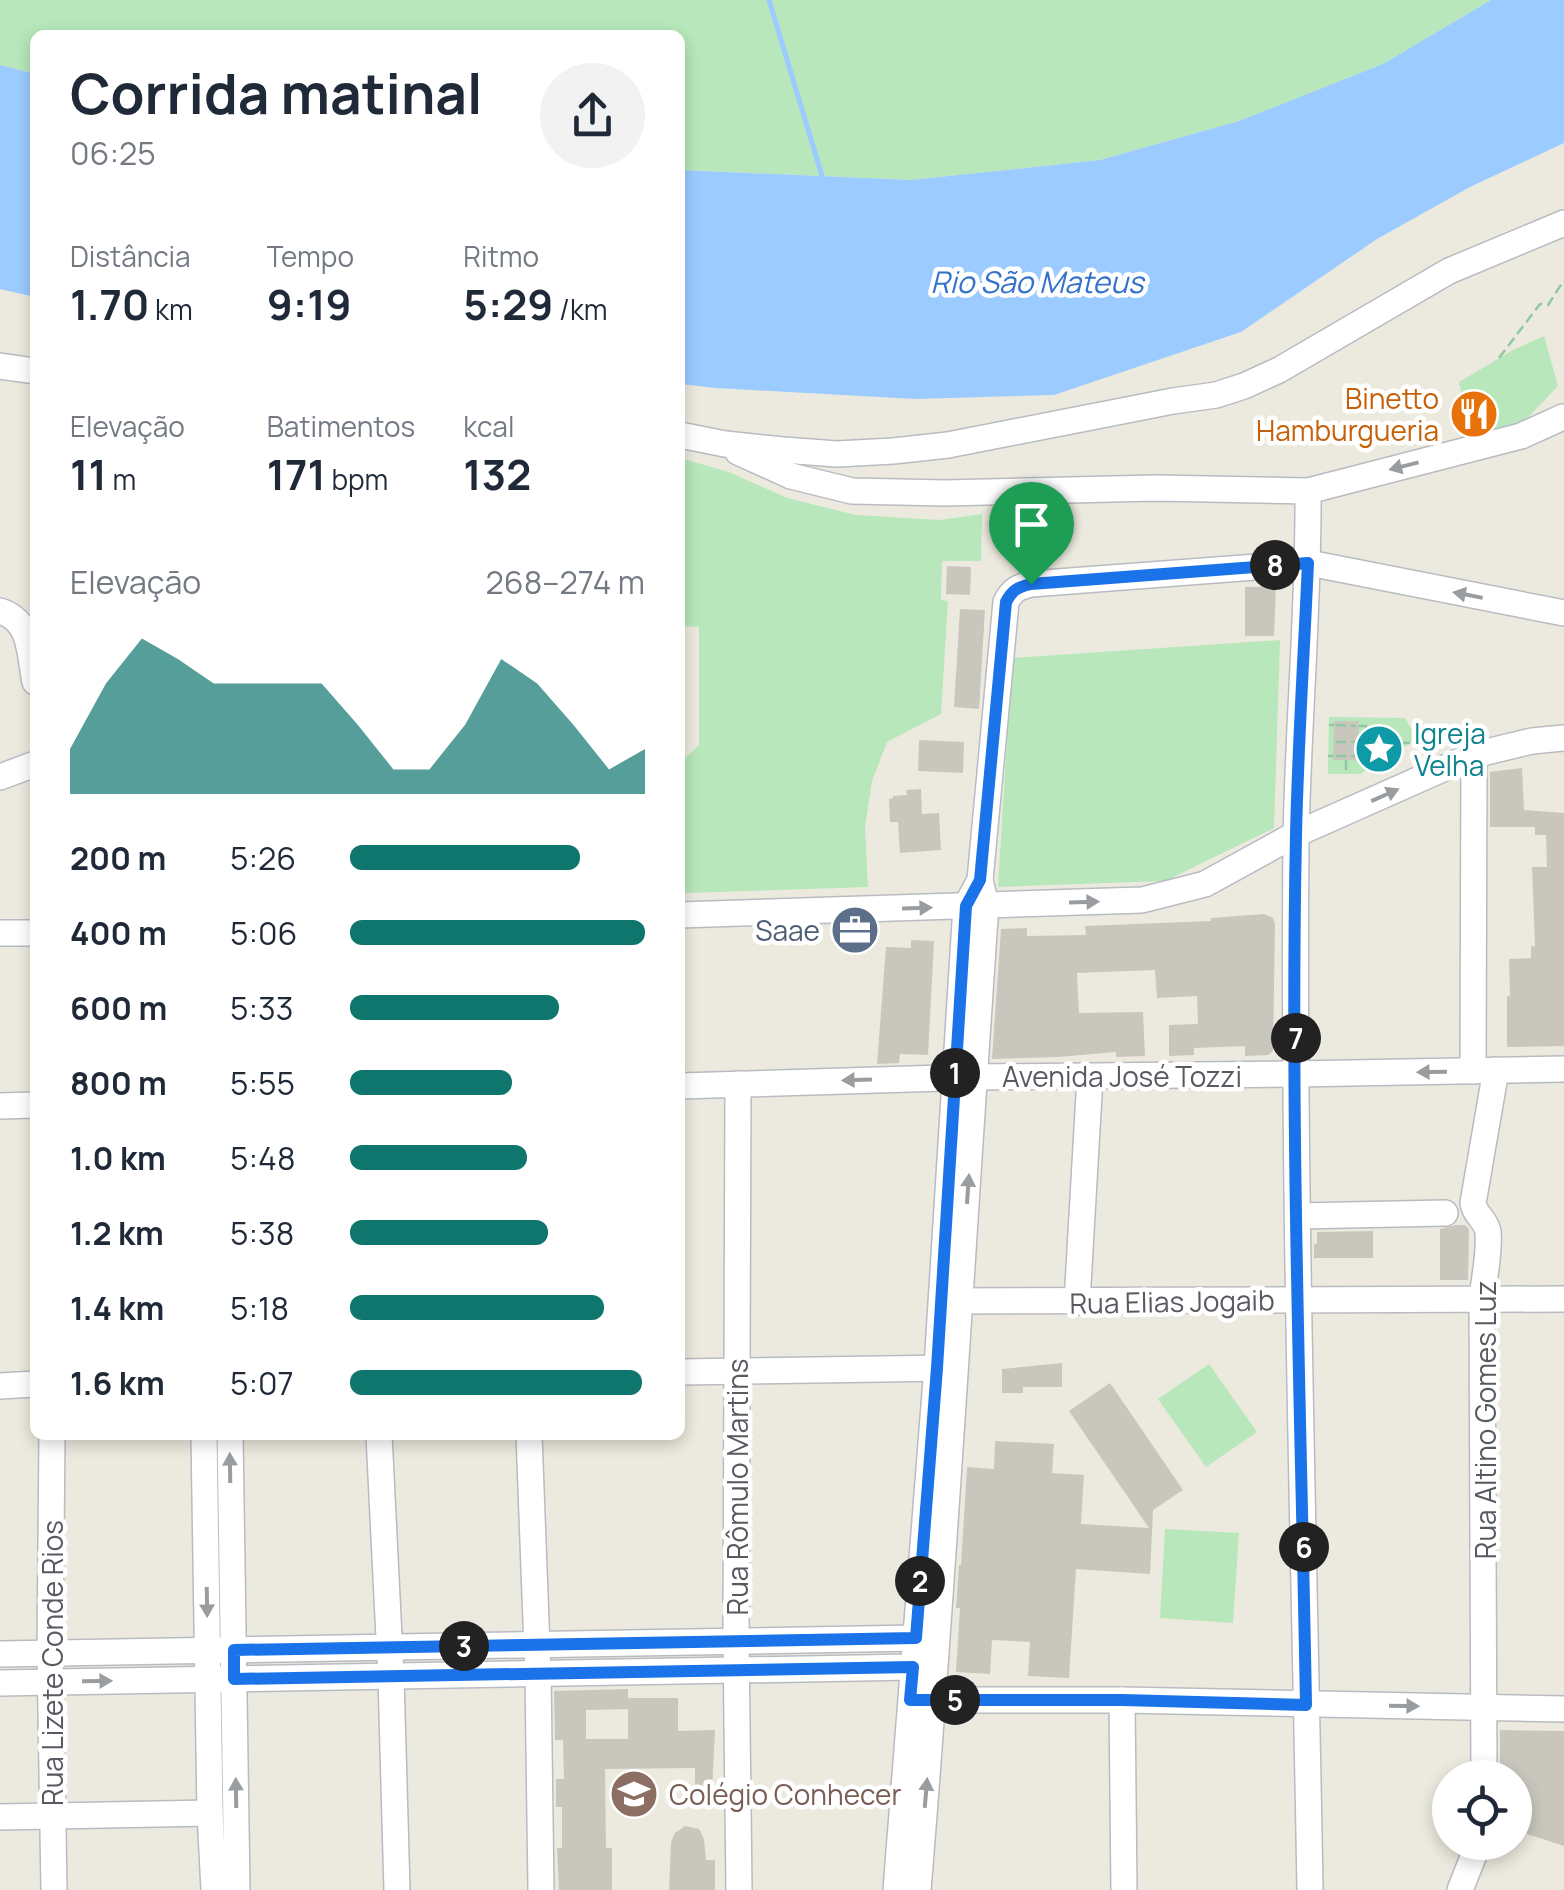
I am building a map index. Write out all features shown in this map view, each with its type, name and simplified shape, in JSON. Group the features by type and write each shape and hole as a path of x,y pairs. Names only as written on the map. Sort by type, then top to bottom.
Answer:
{"street":[{"path":"685,435 725,444 838,454 893,451 948,445 1216,395 1279,370 1449,271 1564,222"},
{"path":"0,366 30,371"},
{"path":"725,444 791,476 852,491 1308,491 1521,436 1564,418 1564,408"},
{"path":"1308,491 1296,834 1296,1074 1310,1890"},
{"path":"918,1890 922,1700 976,906 1006,602 1010,593 1031,584 1308,563 1564,614"},
{"path":"0,611 12,615 30,631"},
{"path":"0,640 30,631"},
{"path":"685,915 1142,900 1178,893 1205,884 1296,834 1474,755 1564,738"},
{"name":"Rua Altino Gomes Luz","path":"1474,755 1485,1070 1473,1203 1488,1228 1482,1299 1484,1760"},
{"path":"0,776 30,766"},
{"path":"0,934 30,932"},
{"name":"Avenida José Tozzi","path":"685,1086 965,1077 1564,1069"},
{"path":"1077,1302 1090,1077"},
{"name":"Rua Rômulo Martins","path":"738,1084 736,1640 740,1890"},
{"path":"0,1106 30,1105"},
{"path":"1298,1216 1446,1214"},
{"name":"Rua Elias Jogaib","path":"950,1301 1564,1298"},
{"path":"685,1372 946,1368"},
{"path":"896,1890 922,1700 913,1667 946,1368"},
{"path":"0,1386 30,1384"},
{"name":"Rua Lizete Conde Rios","path":"52,1440 54,1890"},
{"path":"204,1440 237,1890"},
{"path":"220,1650 230,1440"},
{"path":"379,1440 397,1890"},
{"path":"529,1440 541,1890"},
{"path":"0,1654 916,1638"},
{"path":"0,1683 913,1667"},
{"path":"214,1890 210,1813 221,1679"},
{"path":"922,1700 1564,1709"},
{"path":"1122,1700 1124,1890"},
{"path":"0,1817 210,1813"},
{"path":"1460,1890 1472,1860"}],"path":[{"path":"1499,358 1540,304 1548,306 1564,280"},
{"path":"1333,726 1366,726 1366,756"},
{"path":"1384,727 1384,743"},
{"path":"1336,742 1410,743"},
{"path":"1332,756 1388,756"},
{"path":"1346,758 1346,774"}],"green space":[{"path":"0,0 1491,0 1383,64 1239,121 1100,160 911,180 685,170 685,30 30,30 30,73 0,65"},
{"path":"1544,336 1558,386 1517,429 1473,441 1459,382"},
{"path":"685,459 729,472 787,498 856,515 939,520 982,514 981,561 942,561 941,600 948,601 941,714 887,742 872,781 865,827 868,887 685,893 685,758 699,745 699,627 685,626"},
{"path":"1280,640 1274,828 1165,881 998,887 1012,658"},
{"name":"Igreja Velha","path":"1329,717 1405,718 1417,739 1360,774 1328,774"},
{"path":"1209,1364 1257,1432 1206,1467 1158,1399"},
{"path":"1165,1529 1239,1533 1233,1623 1160,1618"}],"water":[{"name":"Rio São Mateus","path":"1491,0 1564,0 1564,143 1470,187 1377,239 1241,332 1054,395 915,399 685,385 685,170 911,180 1100,160 1239,121 1383,64"},
{"path":"0,65 30,73 30,296 0,289"}],"building":[{"path":"947,566 971,567 970,595 946,594"},
{"path":"1245,587 1276,587 1274,636 1245,636"},
{"path":"960,609 985,610 979,709 954,707"},
{"path":"1334,721 1359,721 1358,760 1333,760"},
{"path":"919,740 964,742 963,773 918,771"},
{"path":"1522,768 1524,810 1564,813 1564,1046 1507,1047 1509,959 1531,958 1531,946 1535,946 1532,867 1547,867 1546,835 1535,835 1535,827 1490,827 1490,772"},
{"path":"921,789 922,814 939,813 941,850 900,853 898,822 890,822 889,799 907,795 906,790"},
{"path":"1264,914 1273,918 1275,924 1273,1051 1268,1055 1245,1056 1245,1046 1194,1048 1194,1055 1169,1056 1169,1025 1198,1024 1197,996 1157,998 1155,970 1077,973 1079,1013 1143,1012 1145,1056 1116,1057 1116,1052 992,1059 1001,929 1027,928 1027,936 1086,935 1085,926 1211,921"},
{"path":"911,940 934,941 928,1055 900,1054 899,1063 877,1064 886,947 911,948"},
{"path":"1456,1225 1469,1229 1468,1280 1440,1280 1440,1229"},
{"path":"1373,1231 1373,1258 1314,1258 1317,1232"},
{"path":"1062,1363 1062,1387 1023,1387 1023,1393 1002,1393 1002,1369"},
{"path":"1110,1383 1183,1490 1153,1510 1150,1574 1076,1569 1069,1678 1028,1676 1030,1642 992,1640 990,1674 956,1672 960,1608 956,1608 967,1467 994,1469 995,1441 1054,1444 1052,1473 1084,1475 1081,1524 1149,1528 1069,1411"},
{"path":"628,1689 628,1698 678,1698 678,1731 715,1730 712,1791 695,1791 695,1768 605,1769 606,1848 612,1848 612,1890 559,1890 557,1848 562,1848 562,1807 556,1807 556,1779 564,1779 563,1740 555,1740 554,1691","holes":["628,1709 628,1739 586,1739 586,1710"]},
{"path":"1500,1730 1564,1731 1564,1846 1532,1836 1532,1760 1500,1760"},
{"path":"685,1826 699,1829 706,1860 715,1860 715,1890 669,1890 671,1842"}],"waterway":[{"path":"769,0 823,179"}],"place":[{"name":"Binetto Hamburgueria","path":"1474,414"},
{"name":"Igreja Velha","path":"1379,749"},
{"name":"Saae","path":"855,930"},
{"name":"Colégio Conhecer","path":"634,1794"}],"route":[{"path":"1308,563 1296,954 1306,1705 910,1700 913,1667 234,1679 234,1650 916,1638 966,906 980,880 1006,602 1018,587 1031,584 1308,563"}]}
